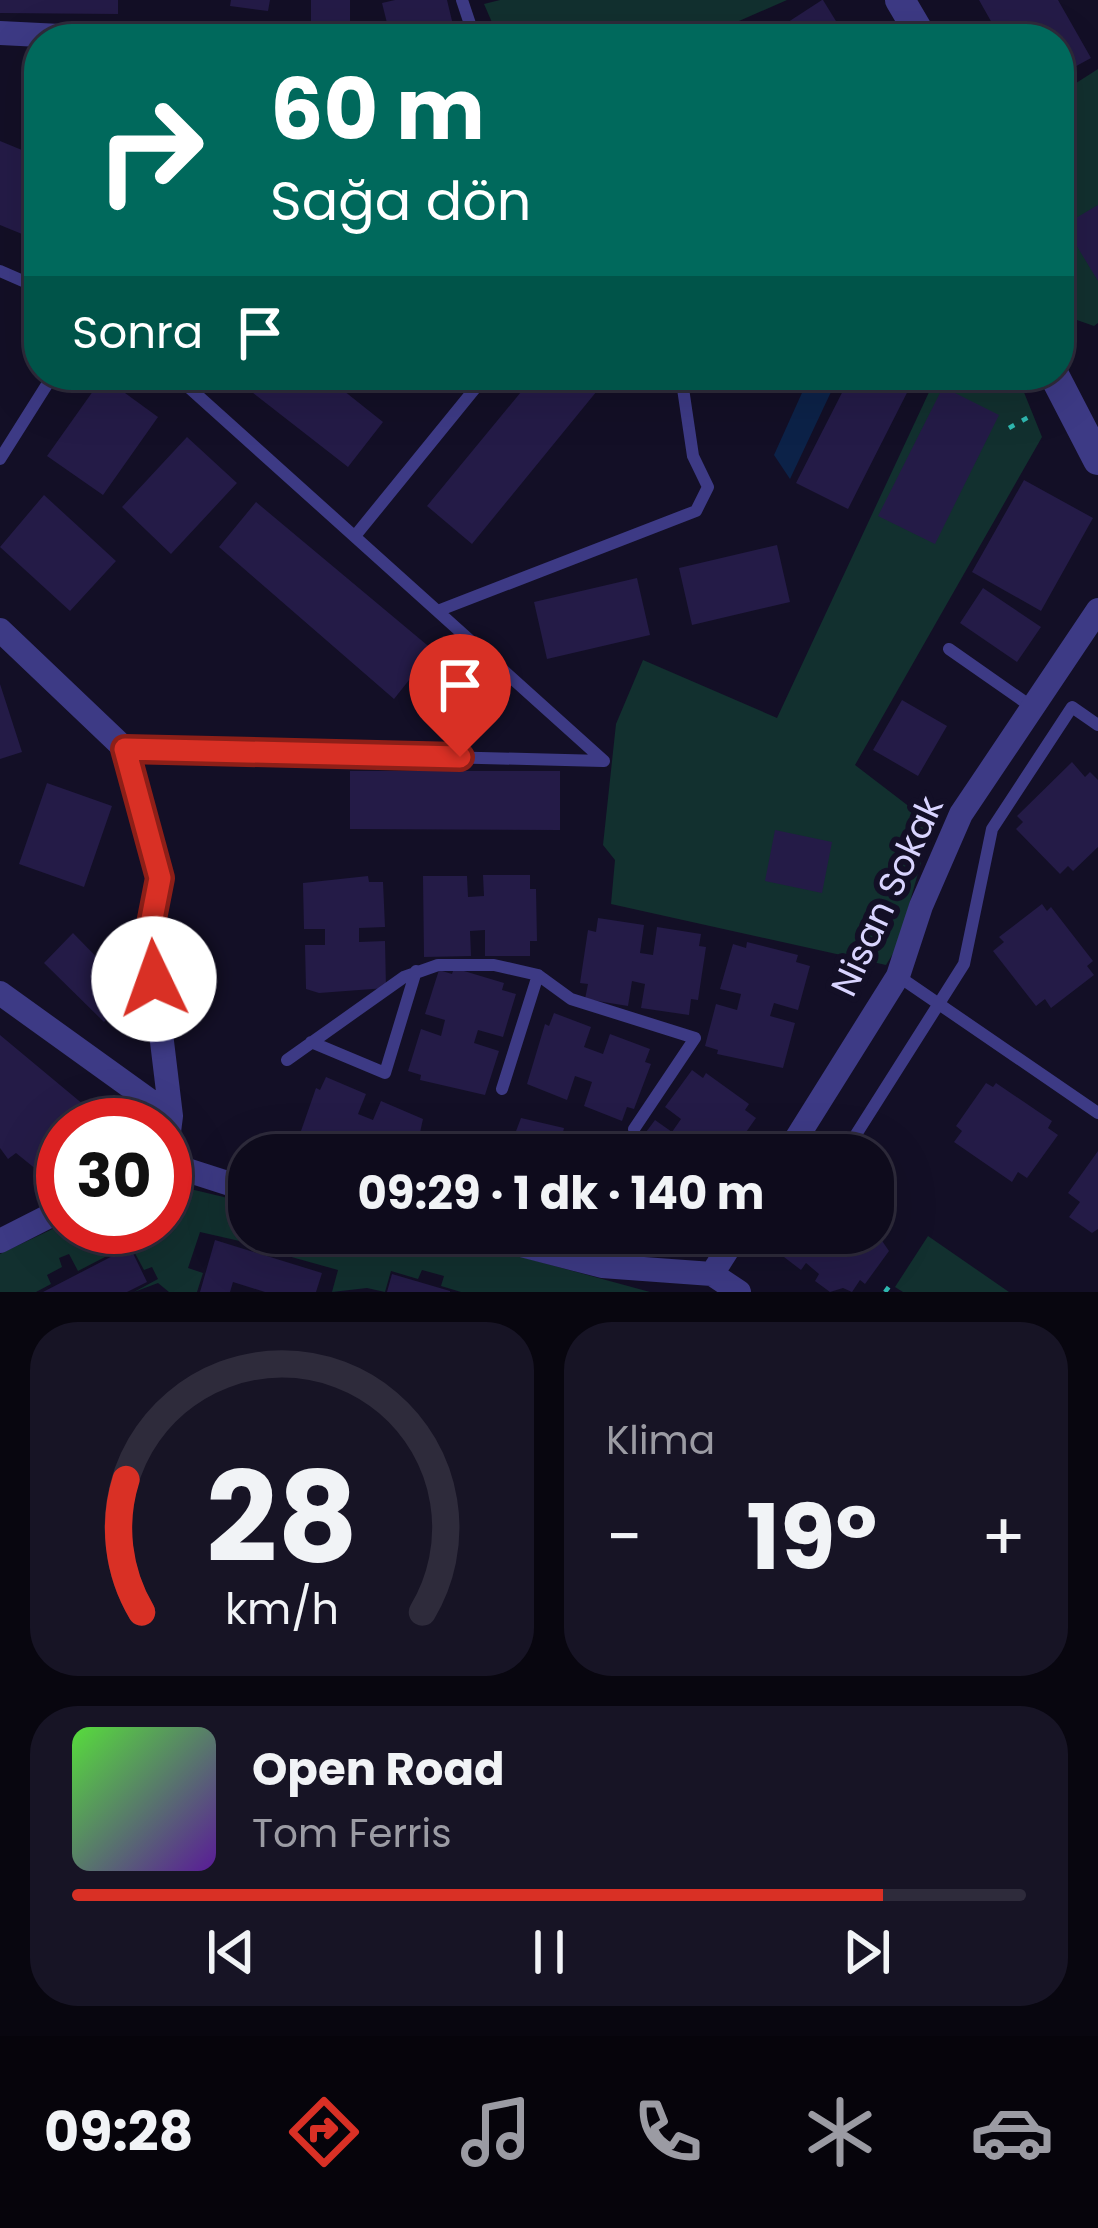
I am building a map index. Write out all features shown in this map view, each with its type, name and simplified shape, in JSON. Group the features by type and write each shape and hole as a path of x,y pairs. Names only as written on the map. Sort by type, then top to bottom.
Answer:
{"street":[{"path":"1062,390 1098,460"},
{"name":"Nisan Sokak","path":"799,1134 898,976 921,906 961,814 1098,610"},
{"path":"0,630 125,749 160,878 149,934 169,1098"},
{"path":"0,993 146,1098"},
{"path":"192,1172 228,1183"},
{"path":"0,1241 36,1222"},
{"path":"556,1254 602,1266 712,1274 739,1292"},
{"path":"712,1274 724,1254"}],"lane":[{"path":"0,459 44,390"},
{"path":"125,749 604,760 192,390"},
{"path":"355,536 474,390"},
{"path":"440,610 696,511 708,487 693,456 683,390"},
{"path":"949,649 1033,707"},
{"path":"856,1134 964,964 992,829 1072,707 1098,725"},
{"path":"287,1060 416,970 494,965 538,975 571,999 695,1038 634,1129"},
{"path":"310,1042 385,1073 416,970"},
{"path":"502,1089 538,975"},
{"path":"898,976 1098,1113"}],"path":[{"path":"1009,428 1034,414"},
{"path":"886,1292 891,1284"}],"green space":[{"path":"500,0 787,0 732,24 493,24 484,4"},
{"path":"1098,69 1098,323 1094,326 1074,319 1074,84"},
{"path":"930,390 1023,390 1042,437 855,765 932,824 897,947 886,965 611,904 615,860 603,845 616,724 643,660 777,718"},
{"path":"192,1189 228,1198 228,1238 200,1232 188,1268 203,1273 197,1292 169,1292 158,1283 134,1292 158,1279 152,1267 144,1270 135,1254 192,1254"},
{"path":"928,1236 1009,1292 903,1292 895,1287"},
{"path":"36,1237 36,1254 69,1254 59,1258 62,1267 47,1275 51,1284 36,1292 0,1292 0,1254"},
{"path":"69,1254 111,1254 78,1271"},
{"path":"281,1254 510,1254 650,1292 461,1292 441,1286 444,1276 422,1270 418,1279 391,1271 385,1292 367,1288 332,1292 338,1270"}],"water":[{"path":"803,390 832,390 790,479 774,455"}],"building":[{"path":"0,0 118,0 118,14 0,13"},
{"path":"231,0 270,0 268,11 230,6"},
{"path":"311,0 350,0 350,24 311,24"},
{"path":"447,0 453,24 387,24 382,3"},
{"path":"822,0 837,24 785,24"},
{"path":"979,0 1058,0 1072,24 993,24"},
{"path":"1074,28 1091,58 1074,67"},
{"path":"0,141 24,151 24,235 0,225"},
{"path":"1098,205 1098,281 1074,241 1074,219"},
{"path":"94,390 121,390 158,417 103,495 47,456"},
{"path":"249,390 343,390 383,422 348,467"},
{"path":"523,390 598,390 472,544 427,506"},
{"path":"843,390 908,390 848,509 796,483"},
{"path":"941,390 999,415 935,544 878,516"},
{"path":"187,437 237,483 171,554 122,507"},
{"path":"1024,480 1093,518 1041,611 972,572"},
{"path":"44,495 116,561 70,611 0,547"},
{"path":"256,502 433,650 394,699 219,547"},
{"path":"777,545 790,602 692,625 679,568"},
{"path":"637,578 650,635 547,659 534,602"},
{"path":"983,588 1041,627 1017,662 960,623"},
{"path":"0,684 22,752 0,759"},
{"path":"902,700 947,726 918,776 873,750"},
{"path":"1072,762 1085,777 1090,772 1098,780 1098,847 1073,871 1068,866 1060,874 1016,829 1023,822 1017,816"},
{"path":"350,771 560,771 560,830 350,829"},
{"path":"47,783 112,806 84,887 19,864"},
{"path":"775,830 832,842 822,893 765,881"},
{"path":"483,875 530,875 530,889 536,889 537,941 530,941 530,956 485,956 485,930 470,931 471,956 424,957 423,876 467,876 468,897 484,896"},
{"path":"368,876 369,882 383,882 385,927 359,928 359,942 385,941 386,988 319,993 306,989 305,945 325,945 325,929 304,929 303,883"},
{"path":"1042,904 1047,911 1051,907 1093,961 1087,966 1094,975 1051,1008 1045,999 1036,1006 993,951 1004,942 999,937"},
{"path":"598,918 644,925 640,953 653,955 657,927 701,934 699,946 706,947 698,1000 691,999 689,1015 641,1008 645,984 632,981 628,1006 585,999 588,984 580,983 588,930 596,932"},
{"path":"73,933 118,979 109,988 123,1002 104,1022 44,963"},
{"path":"747,942 798,955 796,962 810,966 798,1010 774,1003 770,1016 795,1023 783,1068 717,1054 718,1050 705,1046 716,1004 737,1010 741,994 720,989 733,944 746,948"},
{"path":"454,968 504,983 502,990 516,994 503,1037 478,1030 474,1043 499,1051 485,1095 420,1080 421,1075 408,1071 421,1029 441,1036 445,1020 425,1014 439,970 452,974"},
{"path":"554,1013 591,1027 584,1047 603,1054 610,1034 650,1049 645,1062 651,1064 634,1109 627,1107 622,1121 584,1106 592,1082 575,1076 567,1100 527,1084 545,1024 549,1026"},
{"path":"0,1035 76,1098 36,1098 36,1169 16,1153 8,1159 0,1148"},
{"path":"692,1070 703,1078 706,1073 749,1104 745,1110 756,1118 745,1134 645,1134 655,1120 672,1132 681,1119 665,1107"},
{"path":"326,1077 366,1094 358,1114 373,1120 381,1101 423,1119 420,1134 300,1134 316,1088 320,1090"},
{"path":"986,1083 993,1087 996,1083 1052,1121 1048,1128 1058,1135 1027,1178 1018,1172 1012,1182 954,1142 962,1131 956,1126"},
{"path":"521,1118 564,1128 563,1134 515,1134"},
{"path":"1098,1151 1098,1229 1092,1233 1069,1217 1080,1202 1068,1193"},
{"path":"215,1240 228,1244 228,1254 260,1254 322,1273 316,1292 265,1292 233,1282 230,1292 200,1292"},
{"path":"116,1254 133,1254 147,1282 127,1292 43,1292"},
{"path":"780,1254 887,1254 865,1284 860,1280 852,1292 843,1288 830,1292 815,1281 819,1274 806,1263 801,1270"},
{"path":"392,1274 450,1291 450,1292 387,1292"}],"route":[{"path":"154,979 149,934 160,878 125,749 460,757"}]}
